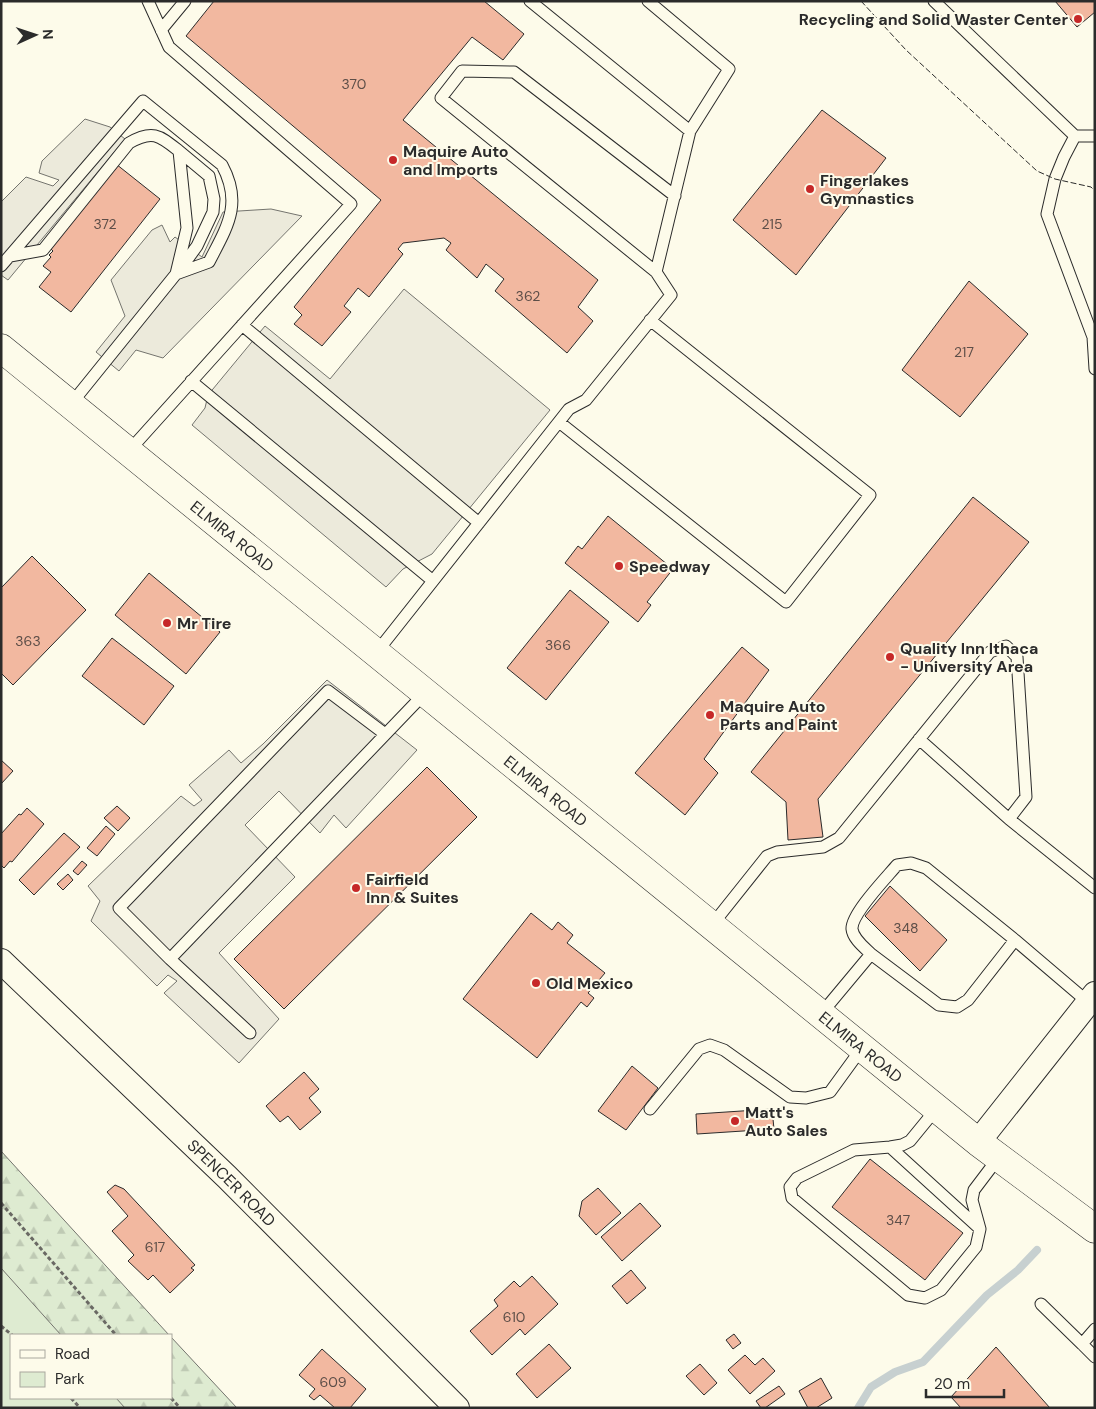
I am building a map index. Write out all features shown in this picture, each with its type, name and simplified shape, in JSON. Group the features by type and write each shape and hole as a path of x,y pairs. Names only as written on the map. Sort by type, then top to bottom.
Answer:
{"highway":[{"name":"ELMIRA ROAD","path":"1,348 988,1150 1095,1229"}],"street":[{"name":"SPENCER ROAD","path":"1,962 227,1177 457,1408"},
{"path":"988,1150 1092,998"}],"lane":[{"path":"128,452 351,204 169,47 148,1"},
{"path":"161,30 185,1"},
{"path":"530,1 690,131"},
{"path":"648,1 729,69 690,131 656,272"},
{"path":"934,1 1075,136 1095,136"},
{"path":"376,653 559,422 570,409 586,400 671,295 656,272 441,98 462,71 514,72 675,196"},
{"path":"1,266 143,101 222,164 230,179 232,200 229,224 209,262 176,274"},
{"path":"10,256 43,250 130,143 140,136 151,134 161,137 209,176 214,199 214,212 197,246 71,404"},
{"path":"1075,136 1055,179 1047,214 1093,337 1095,369"},
{"path":"176,274 186,228 179,151"},
{"path":"559,422 786,602 870,495 650,320"},
{"path":"242,325 479,523"},
{"path":"191,382 433,581"},
{"path":"712,925 767,856 777,852 823,848 839,838 990,652 1006,646 1017,657 1026,797 1009,819"},
{"path":"250,1033 170,959 119,908 328,691 386,734"},
{"path":"170,959 425,693"},
{"path":"919,739 1009,819 1095,888"},
{"path":"1015,940 968,1000 957,1007 939,1004 871,954 858,940 852,930 855,916 897,865 911,863 926,868 1015,940 1092,998"},
{"path":"820,1014 871,954"},
{"path":"650,1110 699,1049 710,1046 724,1050 790,1097 806,1098 830,1092 862,1048"},
{"path":"937,1108 910,1140 890,1147 854,1150 798,1178 790,1187 792,1198 908,1296 924,1298 942,1290 976,1248 980,1229 972,1200 988,1150"},
{"path":"890,1147 980,1229"},
{"path":"1041,1304 1095,1357"},
{"path":"1082,1344 1095,1329"}],"path":[{"path":"1,1203 115,1334"},
{"path":"1,1326 11,1334"}],"green space":[{"path":"1,1151 168,1334 10,1334 10,1399 172,1399 172,1338 237,1408 1,1408"},
{"path":"1,1268 60,1334 10,1334 10,1399 117,1399 125,1408 1,1408"}],"shaded area":[{"path":"85,119 110,127 125,139 8,280 1,275 1,202 26,177 53,186 59,180 39,173 42,161"},
{"path":"271,209 302,216 163,358 136,350 119,371 96,352 125,316 111,280 152,230 162,225 170,242 175,237 202,257 223,212"},
{"path":"404,289 550,410 432,554 403,569 386,587 192,425 205,408 208,395 265,326 330,379"},
{"path":"327,680 417,750 346,828 334,815 320,833 279,791 245,825 295,877 219,953 279,1019 239,1063 164,993 177,981 168,975 157,986 91,921 100,901 88,886 181,796 194,806 202,800 189,785 229,750 241,763 263,744"}],"building":[{"name":"Maquire Auto and Imports","path":"214,1 484,1 524,34 503,60 472,37 403,120 598,280 578,307 593,321 567,353 495,291 504,279 486,264 477,278 446,250 451,243 444,238 403,243 398,249 403,254 369,297 358,288 344,306 351,312 322,346 294,324 302,315 294,307 381,200 186,36"},
{"name":"Recycling and Solid Waster Center","path":"1055,1 1095,1 1095,12 1077,27"},
{"name":"Fingerlakes Gymnastics","path":"822,110 886,158 796,275 733,220"},
{"path":"116,164 160,199 71,312 39,287 51,272 43,266 51,257 49,255 53,251 50,248"},
{"path":"969,281 1028,334 960,417 902,370"},
{"name":"Quality Inn Ithaca - University Area","path":"973,497 1029,542 818,799 823,837 788,840 786,802 751,772"},
{"name":"Speedway","path":"608,516 673,569 647,602 651,605 638,622 565,563 578,546 582,549"},
{"path":"32,556 86,610 13,685 1,673 1,588"},
{"name":"Mr Tire","path":"149,573 220,632 186,674 115,615"},
{"name":"Speedway","path":"570,590 609,622 546,700 507,668"},
{"path":"112,638 174,686 144,725 82,676"},
{"name":"Maquire Auto Parts and Paint","path":"742,647 769,670 704,759 718,773 685,815 635,773"},
{"path":"1,760 13,771 1,784"},
{"name":"Fairfield Inn & Suites","path":"427,767 477,817 284,1009 234,959"},
{"path":"117,806 130,818 118,831 104,818"},
{"path":"27,808 44,824 12,862 10,861 4,868 1,865 1,834"},
{"path":"106,826 115,834 97,856 87,848"},
{"path":"64,833 80,847 34,895 19,880"},
{"path":"82,861 87,865 78,875 73,871"},
{"path":"68,874 73,880 63,890 57,884"},
{"path":"890,886 947,940 920,971 865,916"},
{"name":"Old Mexico","path":"531,913 552,930 558,922 573,935 567,943 605,973 588,993 594,998 587,1007 581,1002 537,1058 463,999"},
{"path":"632,1066 658,1088 626,1130 598,1111"},
{"path":"304,1072 319,1089 309,1098 321,1112 300,1130 288,1116 280,1122 266,1106"},
{"name":"Matt's Auto Sales","path":"772,1109 774,1129 697,1134 696,1114"},
{"path":"870,1159 963,1233 925,1280 832,1207"},
{"path":"115,1185 124,1189 195,1265 191,1268 194,1270 170,1293 153,1275 148,1280 128,1261 134,1255 112,1231 128,1216 107,1192"},
{"path":"598,1188 621,1213 596,1235 579,1216 582,1201"},
{"path":"640,1203 661,1226 622,1261 601,1237"},
{"path":"631,1270 646,1288 627,1304 612,1286"},
{"path":"532,1276 558,1304 525,1335 520,1329 492,1355 470,1331 498,1306 494,1300 514,1281 520,1287"},
{"path":"734,1334 741,1343 733,1349 726,1340"},
{"path":"549,1344 571,1368 537,1398 516,1374"},
{"path":"996,1347 1050,1408 961,1408 951,1397"},
{"path":"322,1349 366,1389 350,1408 335,1408 320,1395 314,1400 309,1396 315,1389 299,1375"},
{"path":"745,1355 755,1365 763,1358 775,1371 750,1394 728,1370"},
{"path":"700,1364 717,1383 704,1395 686,1376"},
{"path":"821,1378 832,1398 816,1408 808,1408 799,1391"},
{"path":"779,1386 785,1394 765,1408 761,1408 756,1401"}],"waterway":[{"path":"858,1408 871,1387 895,1372 923,1362 987,1295 1018,1270 1037,1250"}],"fence":[{"path":"861,1 906,50 1037,171 1055,179 1091,187 1095,191"}],"place":[{"name":"Recycling and Solid Waster Center","path":"1078,19"},
{"name":"Maquire Auto and Imports","path":"393,160"},
{"name":"Fingerlakes Gymnastics","path":"810,189"},
{"name":"Speedway","path":"619,566"},
{"name":"Mr Tire","path":"167,623"},
{"name":"Quality Inn Ithaca - University Area","path":"890,657"},
{"name":"Maquire Auto Parts and Paint","path":"710,715"},
{"name":"Fairfield Inn & Suites","path":"356,888"},
{"name":"Old Mexico","path":"536,983"},
{"name":"Matt's Auto Sales","path":"735,1121"}]}
